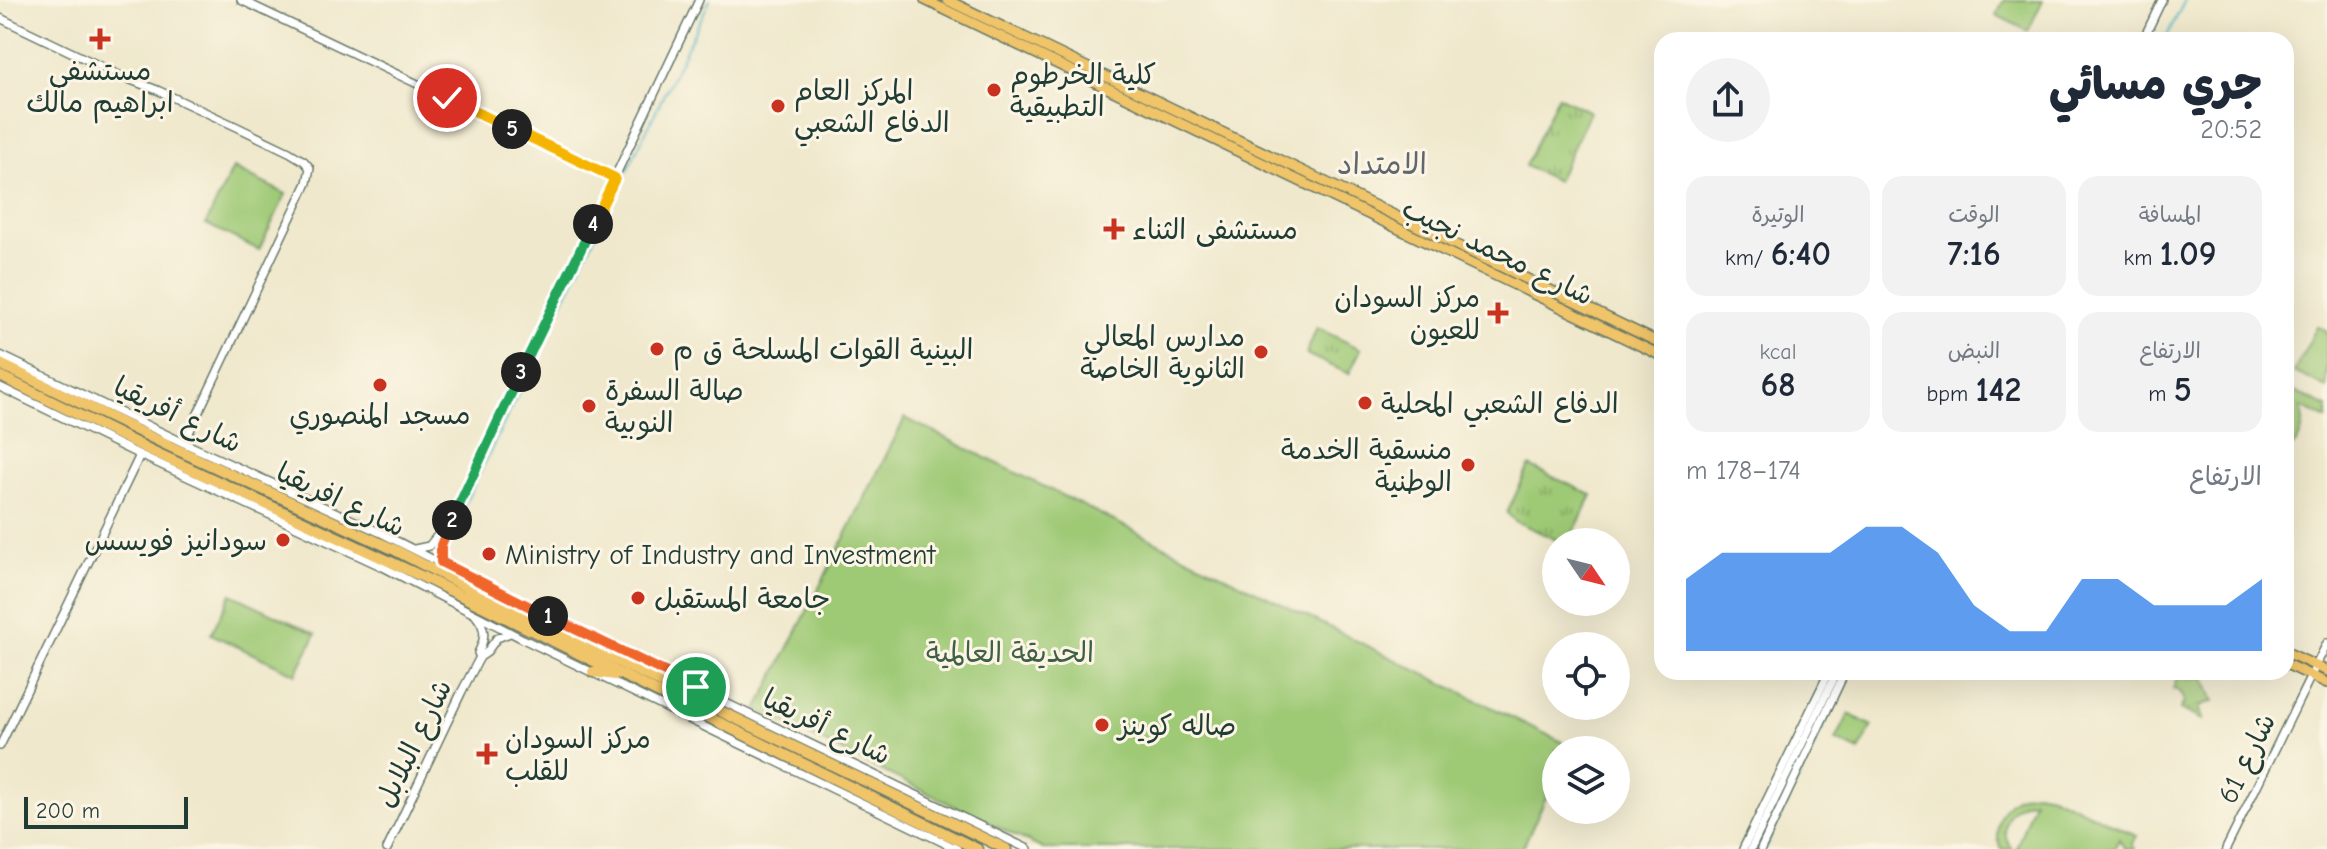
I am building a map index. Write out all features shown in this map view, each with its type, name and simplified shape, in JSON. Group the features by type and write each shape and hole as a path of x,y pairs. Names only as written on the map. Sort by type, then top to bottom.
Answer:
{"highway":[{"name":"شارع افريقيا","path":"0,364 261,500 977,849"},
{"name":"شارع افريقيا","path":"0,376 106,421"},
{"name":"شارع افريقيا","path":"124,430 312,512 676,684 1006,849"},
{"path":"261,500 271,516"},
{"path":"312,512 327,508"},
{"path":"593,672 626,677"},
{"path":"789,756 793,745"},
{"path":"807,752 808,767"},
{"path":"906,815 923,833"},
{"path":"971,821 986,839"}],"main road":[{"name":"شارع محمد نجيب","path":"925,0 1654,352"},
{"name":"شارع محمد نجيب","path":"947,0 1654,340"},
{"path":"2294,657 2327,683"},
{"path":"2294,666 2327,671"}],"street":[{"path":"241,0 615,178"},
{"path":"441,562 441,545 455,511 699,0"},
{"path":"2147,32 2162,0"},
{"path":"0,18 289,152 310,168 307,183 184,443"},
{"name":"شارع أفريقيا","path":"0,355 415,549 676,684 1028,849"},
{"name":"شارع أفريقيا","path":"0,387 381,566 510,633 957,849"},
{"path":"0,746 140,455"},
{"path":"415,549 432,543 455,511"},
{"name":"شارع البلابل","path":"475,614 484,630 484,641 478,653 480,657"},
{"name":"شارع البلابل","path":"387,849 480,657 499,637 510,633"},
{"name":"شارع 61","path":"2226,849 2327,643"},
{"path":"1743,849 1825,680"},
{"path":"1751,849 1833,680"},
{"path":"1761,849 1841,680"}],"green space":[{"path":"2004,0 2043,0 2028,31 1996,15"},
{"path":"1558,96 1590,112 1557,181 1525,166"},
{"path":"233,168 286,194 259,250 206,224"},
{"path":"2317,326 2327,331 2327,388 2294,372"},
{"path":"1317,328 1361,349 1349,374 1306,354"},
{"path":"2294,392 2327,407 2327,419 2301,407 2303,421 2294,445"},
{"name":"الحديقة العالمية","path":"905,418 1550,736 1542,736 1542,806 1522,849 1043,849 757,710"},
{"path":"1529,466 1592,495 1576,528 1542,528 1542,533 1515,521 1507,513"},
{"path":"231,594 316,634 296,674 211,634"},
{"path":"2176,680 2205,680 2214,701 2199,706 2203,720 2180,709 2183,697 2173,689"},
{"path":"1849,714 1872,726 1859,751 1836,740"},
{"path":"2036,792 2051,795 2137,836 2132,844 2135,849 2125,849 2119,839 2114,849 2016,849 2034,800 2012,811 2005,833 2012,849 2002,849 1998,829 2003,811 2016,798"}],"waterway":[{"path":"444,546 710,0"},
{"path":"2169,32 2185,0"},
{"path":"1765,849 1846,680"}],"place":[{"name":"مستشفى ابراهيم مالك","path":"100,39"},
{"name":"كلية الخرطوم التطبيقية","path":"994,90"},
{"name":"المركز العام الدفاع الشعبي","path":"778,106"},
{"name":"مستشفى الثناء","path":"1114,229"},
{"name":"مركز السودان للعيون","path":"1498,313"},
{"name":"البينية القوات المسلحة ق م","path":"657,349"},
{"name":"مدارس المعالي الثانوية الخاصة","path":"1261,352"},
{"name":"مسجد المنصوري","path":"380,385"},
{"name":"الدفاع الشعبي المحلية","path":"1365,403"},
{"name":"صالة السفرة النوبية","path":"589,406"},
{"name":"منسقية الخدمة الوطنية","path":"1468,465"},
{"name":"سودانيز فويسس","path":"283,540"},
{"name":"Ministry of Industry and Investment","path":"489,554"},
{"name":"جامعة المستقبل","path":"638,598"},
{"name":"صاله كوينز","path":"1102,725"},
{"name":"مركز السودان للقلب","path":"487,754"}],"district":[{"name":"الامتداد","path":"1382,164"}],"route":[{"path":"447,98 615,178 443,538 441,562 511,599 696,687"}]}
